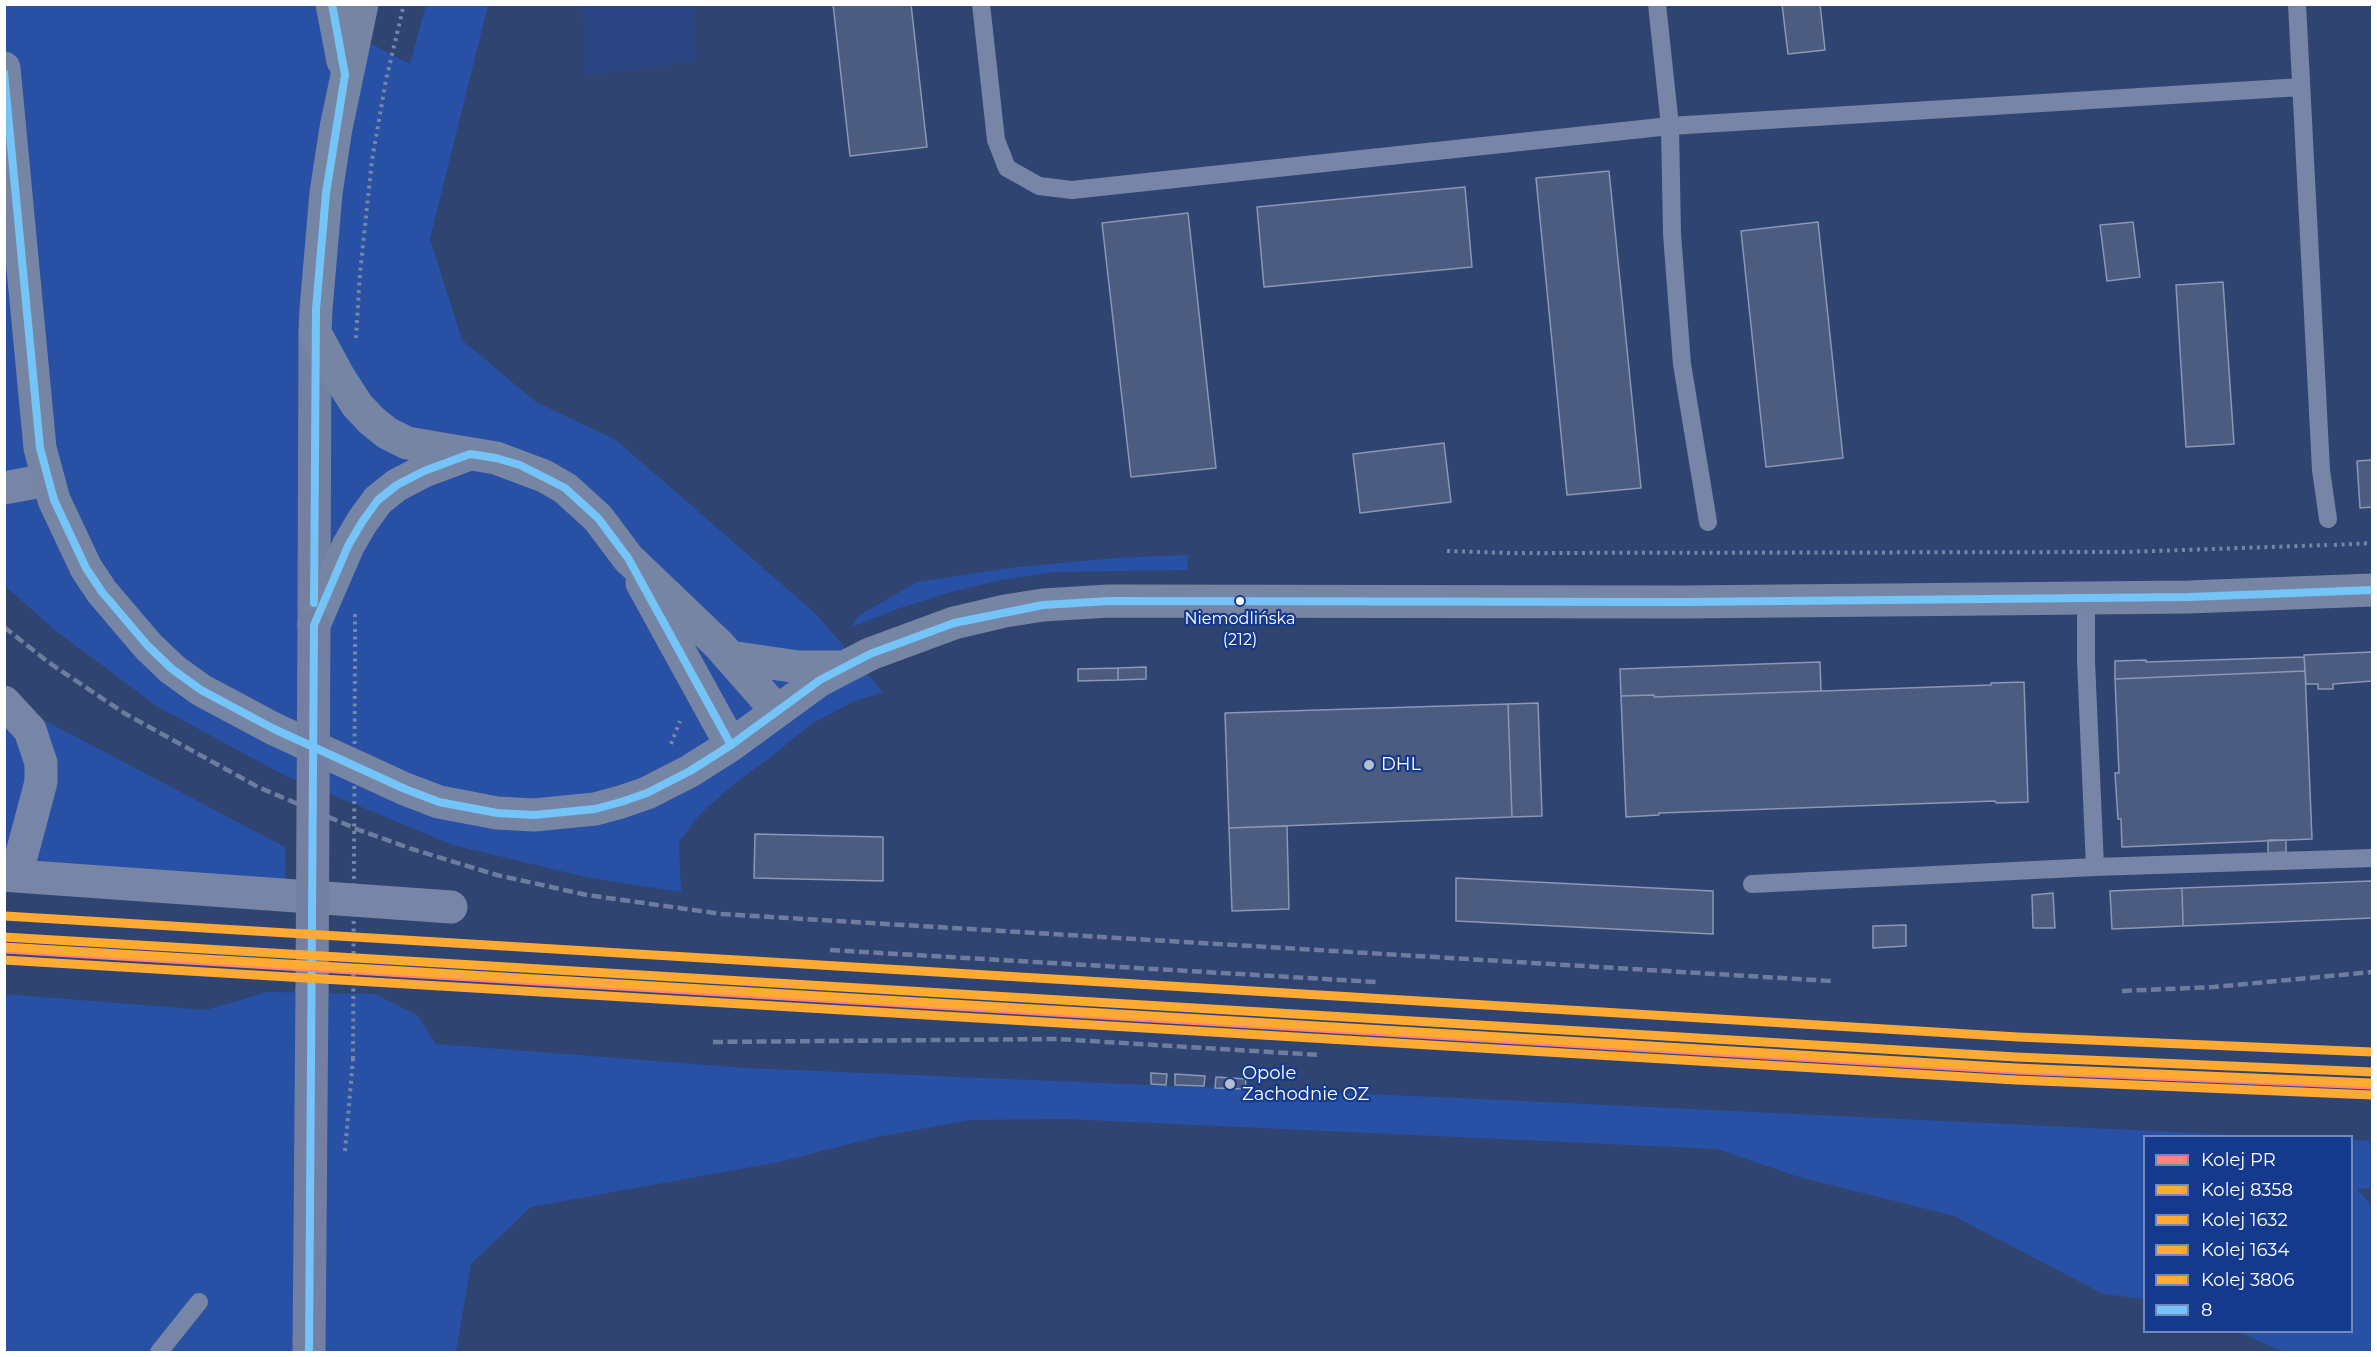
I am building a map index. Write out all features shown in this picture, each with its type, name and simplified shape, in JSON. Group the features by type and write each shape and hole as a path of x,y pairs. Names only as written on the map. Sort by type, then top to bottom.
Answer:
{"main road":[{"path":"332,4 345,75"},
{"path":"309,1353 315,333 327,193 345,75 362,4"},
{"path":"4,68 36,420 47,480 60,515 86,568 102,592 172,669 201,690 274,729 405,789 439,802 497,813 534,815 603,806 648,793 690,771 731,745 820,680 870,654 954,623 1005,611 1076,602 1682,602 2189,597 2373,590"},
{"path":"315,333 357,405 371,420 407,443 496,458 520,465 565,488 598,518 628,558 731,745"},
{"path":"314,625 348,546 378,500 424,471 470,454"},
{"path":"628,558 730,657 777,711"},
{"path":"730,657 798,667 845,667"}],"street":[{"path":"4,488 47,480"},
{"path":"4,702 30,730 41,763 41,782 36,806 10,875 451,908"}],"lane":[{"path":"981,4 996,140 1007,168 1039,186 1072,190 1670,126 2301,87"},
{"path":"1657,4 1670,126 1672,234 1682,364 1708,522"},
{"path":"2297,4 2321,470 2328,519"},
{"path":"2086,598 2085,661 2094,867"},
{"path":"1752,884 2094,867 2373,858"},
{"path":"159,1353 199,1302"}],"path":[{"path":"356,345 360,273 372,160 388,70 404,4"},
{"path":"1447,551 1509,553 2126,552 2373,543"},
{"path":"353,1059 355,603"},
{"path":"664,753 675,736 680,719"},
{"path":"348,733 358,738"}],"shaded area":[{"path":"5,5 316,5 322,18 410,64 426,5 488,5 430,239 462,340 536,402 616,440 816,614 883,692 855,701 811,724 735,783 699,815 679,842 681,892 590,878 453,845 284,775 158,707 55,630 5,586"},
{"path":"582,5 692,5 698,62 585,76"},
{"path":"1188,555 1187,570 1053,572 1001,580 900,608 852,627 858,616 917,582 1017,567 1116,558"},
{"path":"4,699 285,847 286,905 5,875"},
{"path":"267,992 375,994 417,1015 436,1044 746,1068 1460,1098 2239,1135 2143,1135 2143,1299 2103,1294 1954,1216 1799,1177 1717,1149 1066,1119 970,1120 877,1137 779,1162 531,1207 471,1264 456,1352 5,1352 4,994 206,1010"},
{"path":"2353,1140 2372,1141 2372,1188 2357,1189 2372,1206 2372,1352 2283,1352 2241,1333 2353,1333"}],"building":[{"path":"833,4 911,4 927,147 850,156"},
{"path":"1782,4 1820,4 1825,50 1788,54"},
{"path":"1609,171 1641,488 1567,495 1536,178"},
{"path":"1465,187 1472,267 1264,287 1257,207"},
{"path":"1188,213 1216,468 1131,477 1102,223"},
{"path":"1818,222 1843,458 1766,467 1741,231"},
{"path":"2133,222 2140,277 2107,281 2100,225"},
{"path":"2223,282 2234,444 2186,447 2176,285"},
{"path":"1444,443 1451,502 1360,513 1353,454"},
{"path":"2372,460 2372,507 2360,508 2357,461"},
{"path":"2372,652 2372,681 2333,684 2333,689 2318,689 2318,684 2306,684 2304,655"},
{"path":"2304,657 2305,671 2115,679 2115,661"},
{"path":"1820,662 1821,691 1654,697 1654,695 1621,696 1620,669"},
{"path":"1146,667 1146,679 1118,680 1118,668"},
{"path":"1118,668 1118,680 1078,681 1078,669"},
{"path":"2305,671 2312,839 2122,847 2115,773 2119,773 2115,679"},
{"path":"2024,682 2028,802 1996,803 1995,801 1659,813 1659,815 1626,817 1621,696 1654,695 1654,697"},
{"path":"1538,703 1542,816 1512,817 1508,704"},
{"name":"DHL","path":"1508,704 1512,817 1229,828 1225,713"},
{"path":"1287,826 1289,909 1232,911 1229,828"},
{"path":"755,834 883,837 883,881 754,878"},
{"path":"2268,840 2286,840 2286,852 2268,853"},
{"path":"1456,878 1713,891 1713,934 1456,921"},
{"path":"2372,881 2372,918 2183,926 2182,888"},
{"path":"2182,888 2183,926 2112,929 2110,891"},
{"path":"2053,893 2055,928 2033,928 2032,895"},
{"path":"1906,925 1906,946 1873,948 1873,926"},
{"path":"1151,1073 1167,1074 1166,1085 1151,1084"},
{"name":"Opole Zachodnie OZ","path":"1175,1074 1205,1076 1204,1086 1175,1085"},
{"name":"Opole Zachodnie OZ","path":"1216,1077 1246,1079 1245,1089 1215,1088"}],"railway":[{"path":"4,627 48,662 124,713 258,787 359,830 412,849 497,875 587,895 722,914 1831,981"},
{"path":"830,950 1376,982"},
{"path":"2122,991 2214,987 2372,972"},
{"path":"713,1042 1057,1039 1320,1055"}],"rail line":[{"name":"1634","path":"5,916 2018,1037 2372,1052"},
{"name":"1632","path":"4,937 2016,1057 2372,1072"},
{"name":"3806","path":"4,947 2016,1068 2371,1083"},
{"name":"PR","path":"4,949 2017,1070 2372,1085"},
{"name":"8358","path":"4,960 2016,1080 2372,1095"}],"transit line":[{"name":"8","path":"314,603 316,309 326,193 345,75 332,4"},
{"name":"8","path":"4,73 40,448 54,500 86,568 102,592 148,646 172,669 201,690 274,729 405,789 439,802 497,813 534,815 595,809 621,802 647,793 690,771 731,745 820,680 870,654 954,623 1043,605 1109,601 1682,602 2189,597 2372,590"},
{"name":"8","path":"309,1352 314,625 348,546 362,522 378,500 397,485 424,471 470,454 520,465 565,488 598,518 628,558 731,745"}],"place":[{"name":"Niemodlińska (212)","path":"1240,601"},
{"name":"DHL","path":"1369,765"},
{"name":"Opole Zachodnie OZ","path":"1230,1084"}]}
